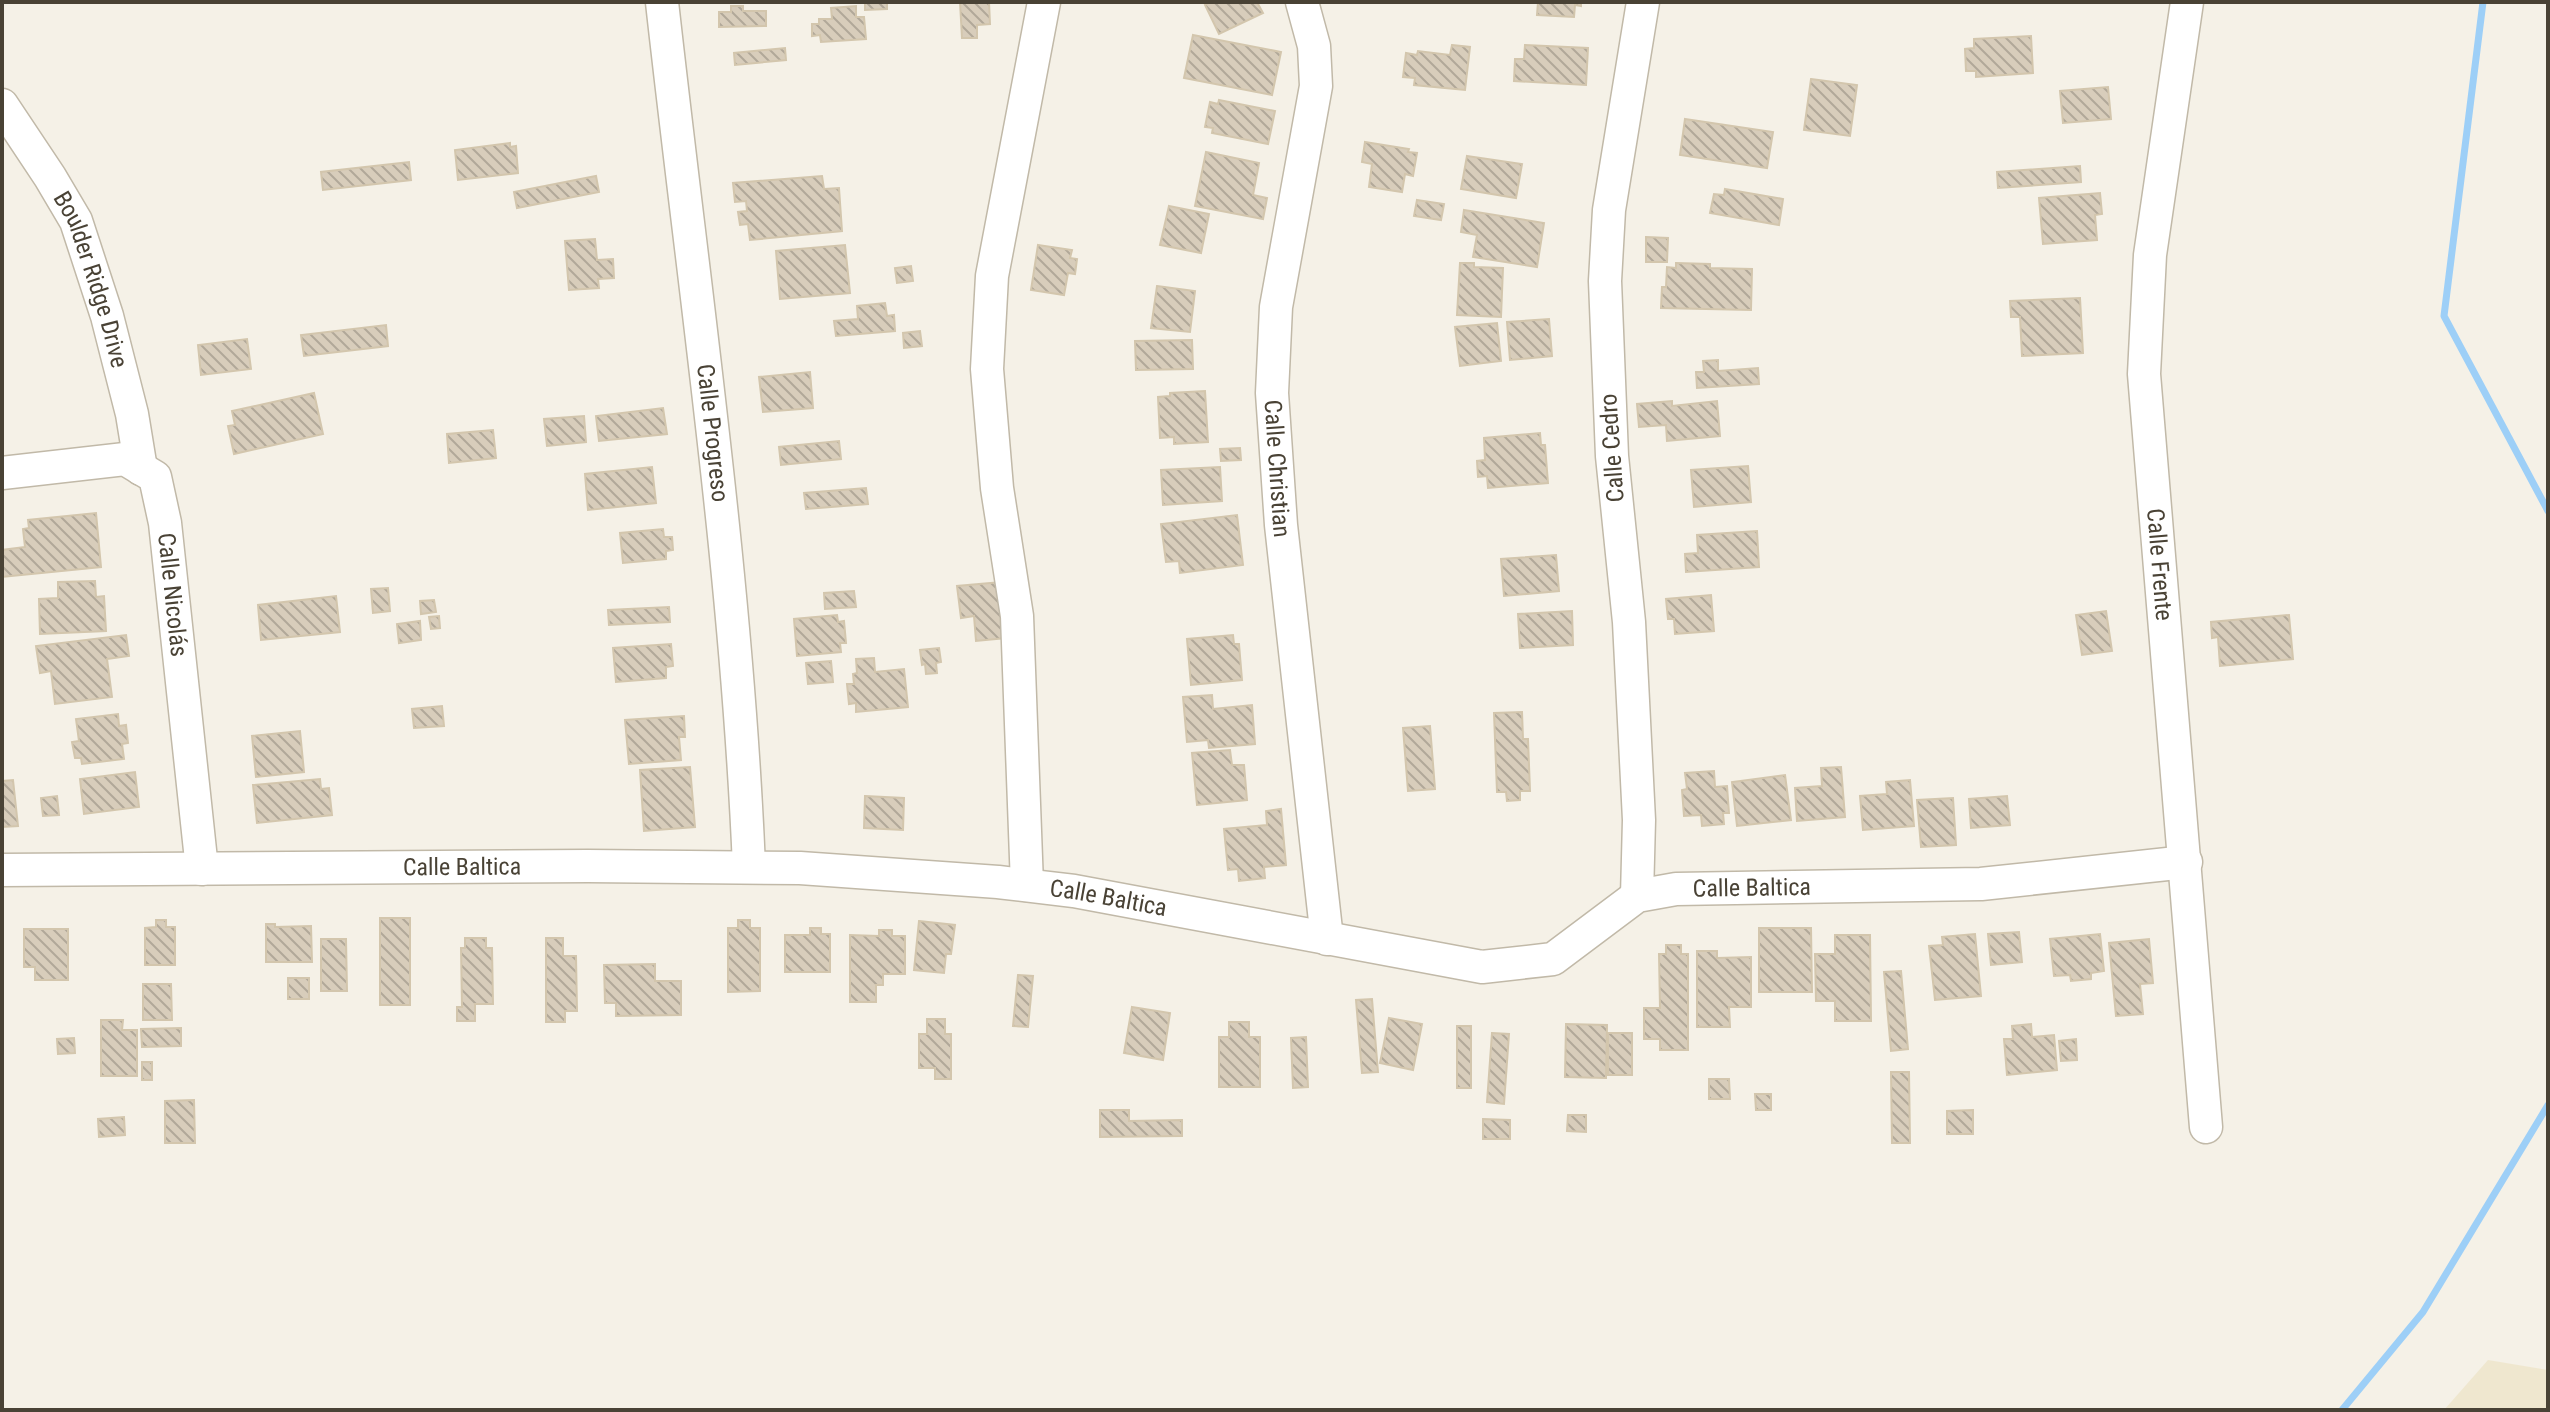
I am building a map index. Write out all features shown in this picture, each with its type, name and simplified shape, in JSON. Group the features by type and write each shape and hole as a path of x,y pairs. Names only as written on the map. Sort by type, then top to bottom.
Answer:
{"street":[{"name":"Calle Progreso","path":"662,2 717,458 744,751 749,867"},
{"path":"1027,885 1017,616 997,488 987,369 992,276 1044,2"},
{"name":"Calle Christian","path":"1302,2 1314,46 1316,86 1276,307 1272,393 1281,525 1327,939"},
{"name":"Calle Cedro","path":"1637,896 1639,820 1629,622 1612,456 1605,281 1609,210 1643,2"},
{"name":"Calle Frente","path":"2187,2 2150,255 2144,374 2206,1127"},
{"name":"Boulder Ridge Drive","path":"2,105 76,221 107,316 132,414 141,469"},
{"path":"2,473 125,459 141,469"},
{"name":"Calle Nicolás","path":"141,469 155,477 165,523 202,869"},
{"name":"Calle Baltica","path":"2,870 588,866 800,868 1074,891 1482,967 1553,959 1637,896 1676,889 1981,884 2186,862"}],"shaded area":[{"path":"2488,1360 2548,1370 2548,1410 2444,1410"}],"building":[{"path":"865,2 887,2 887,9 865,10"},
{"path":"960,2 989,2 990,24 977,25 977,38 962,38"},
{"path":"1210,2 1257,2 1263,13 1219,34 1205,5"},
{"path":"1538,2 1581,2 1581,6 1575,5 1574,17 1537,15"},
{"path":"731,6 743,6 743,11 766,11 766,26 719,27 719,12 731,12"},
{"path":"856,6 856,17 864,17 866,39 821,42 820,35 812,36 812,24 819,24 819,19 832,19 831,8"},
{"path":"1193,35 1281,52 1272,95 1184,78"},
{"path":"2031,36 2033,73 1976,77 1976,71 1966,71 1965,49 1974,48 1974,39"},
{"path":"1452,45 1470,47 1465,90 1414,85 1415,78 1403,77 1406,53 1417,55 1418,51 1450,55"},
{"path":"1525,45 1588,48 1586,85 1514,81 1515,59 1524,59"},
{"path":"785,48 786,60 735,65 734,53"},
{"path":"1811,79 1857,85 1850,136 1804,130"},
{"path":"2108,87 2111,119 2063,123 2060,91"},
{"path":"1219,100 1275,111 1268,144 1212,133 1213,128 1205,127 1210,102 1218,104"},
{"path":"1685,119 1773,132 1767,168 1680,155"},
{"path":"1365,142 1417,153 1413,176 1405,174 1402,192 1369,187 1372,164 1362,162"},
{"path":"510,143 510,147 516,146 518,173 458,180 455,150"},
{"path":"1206,152 1259,163 1253,195 1267,198 1263,219 1195,206"},
{"path":"1467,156 1522,164 1516,198 1461,189"},
{"path":"409,162 411,180 323,190 321,172"},
{"path":"2080,166 2081,182 1998,188 1997,172"},
{"path":"596,176 599,192 517,208 514,192"},
{"path":"822,176 824,189 839,188 842,231 750,240 748,224 740,225 738,212 747,211 746,201 735,202 733,183"},
{"path":"1725,189 1783,199 1779,225 1710,213 1714,194 1724,195"},
{"path":"2100,193 2102,214 2095,215 2097,240 2043,244 2039,198"},
{"path":"1417,200 1444,204 1441,220 1414,216"},
{"path":"1169,206 1209,214 1201,253 1160,245"},
{"path":"1464,210 1544,223 1537,267 1473,257 1477,235 1461,232"},
{"path":"1646,237 1668,238 1667,262 1646,262"},
{"path":"595,239 597,260 613,259 614,278 598,279 599,288 569,290 565,241"},
{"path":"845,245 850,293 780,299 776,251"},
{"path":"1038,245 1072,250 1070,258 1077,259 1075,274 1068,273 1064,295 1031,290"},
{"path":"1460,263 1503,268 1501,317 1457,315"},
{"path":"1676,263 1752,269 1751,310 1661,308 1667,267 1676,268"},
{"path":"911,266 913,281 897,283 895,268"},
{"path":"1157,286 1195,291 1190,332 1151,328"},
{"path":"2080,298 2083,353 2022,356 2020,317 2011,317 2010,301"},
{"path":"885,303 887,316 894,315 895,331 836,336 834,321 858,319 857,306"},
{"path":"1549,319 1552,356 1510,360 1507,322"},
{"path":"1497,323 1501,361 1460,366 1455,327"},
{"path":"386,325 388,346 304,356 301,335"},
{"path":"920,331 922,346 904,348 903,333"},
{"path":"247,339 251,369 201,375 198,345"},
{"path":"1192,340 1193,369 1136,370 1135,341"},
{"path":"1718,360 1718,371 1758,368 1759,384 1697,388 1696,372 1704,372 1703,361"},
{"path":"810,372 813,408 763,412 759,377"},
{"path":"1205,391 1208,442 1174,444 1174,437 1160,438 1158,397 1170,396 1170,393"},
{"path":"314,393 323,434 234,454 228,426 235,425 232,411"},
{"path":"1672,401 1672,406 1717,401 1720,436 1667,441 1666,425 1639,427 1637,404"},
{"path":"663,408 667,434 599,441 596,416"},
{"path":"584,416 586,442 547,446 544,419"},
{"path":"493,430 496,458 449,463 447,434"},
{"path":"1540,433 1541,445 1545,445 1548,483 1488,488 1487,476 1478,477 1477,461 1485,460 1484,438"},
{"path":"839,441 841,459 781,465 779,447"},
{"path":"1240,448 1241,460 1221,461 1220,449"},
{"path":"1748,466 1751,502 1694,507 1691,470"},
{"path":"652,467 656,503 588,510 585,474"},
{"path":"1220,467 1222,501 1163,505 1161,470"},
{"path":"866,488 868,504 806,509 804,493"},
{"path":"96,513 101,567 2,577 2,550 25,547 23,529 29,528 28,520"},
{"path":"1237,515 1243,565 1180,573 1179,561 1166,562 1161,524"},
{"path":"663,529 664,537 672,537 673,550 666,551 666,559 623,563 620,533"},
{"path":"1757,531 1759,567 1686,572 1685,554 1698,553 1697,535"},
{"path":"1556,555 1559,591 1504,596 1501,559"},
{"path":"95,581 96,597 104,596 106,631 40,634 39,599 58,598 58,582"},
{"path":"1001,582 1006,638 976,641 974,616 961,618 957,586"},
{"path":"388,588 390,611 373,613 371,589"},
{"path":"854,591 856,607 825,609 824,593"},
{"path":"1711,595 1714,631 1675,634 1674,619 1668,619 1666,599"},
{"path":"336,596 340,632 261,640 258,605"},
{"path":"434,600 436,612 421,614 420,601"},
{"path":"669,607 670,622 609,625 608,610"},
{"path":"1572,611 1573,645 1520,648 1518,614"},
{"path":"2106,611 2112,651 2082,655 2076,615"},
{"path":"837,615 838,622 844,621 846,643 840,643 841,652 797,656 794,619"},
{"path":"2289,615 2293,659 2220,666 2218,637 2212,638 2211,622"},
{"path":"439,616 440,628 431,629 429,617"},
{"path":"420,621 421,640 399,643 397,624"},
{"path":"126,635 129,656 107,659 112,697 55,704 51,671 40,673 36,646"},
{"path":"1233,635 1234,644 1239,644 1242,680 1191,685 1187,639"},
{"path":"671,644 673,666 666,667 666,678 616,682 613,648"},
{"path":"939,648 941,662 936,663 937,673 926,674 920,650"},
{"path":"874,658 875,672 904,669 908,707 856,712 856,703 849,704 847,684 854,684 856,659"},
{"path":"831,661 833,682 808,684 806,663"},
{"path":"1212,695 1213,709 1252,705 1255,744 1209,748 1208,740 1187,742 1183,697"},
{"path":"442,706 444,726 414,728 412,709"},
{"path":"1522,712 1523,739 1528,739 1530,791 1520,791 1520,800 1507,801 1506,792 1497,792 1494,713"},
{"path":"118,714 119,726 126,725 128,743 122,744 124,759 82,764 81,758 75,758 72,742 79,741 76,719"},
{"path":"684,716 685,737 679,737 681,760 629,764 625,720"},
{"path":"1430,726 1435,789 1408,791 1403,728"},
{"path":"300,731 304,772 256,777 252,736"},
{"path":"1230,750 1232,765 1244,765 1247,800 1197,805 1192,753"},
{"path":"690,767 695,827 644,831 640,770"},
{"path":"1841,767 1845,817 1797,821 1795,788 1822,786 1821,768"},
{"path":"1714,771 1715,787 1727,786 1729,813 1723,813 1724,824 1702,826 1701,815 1684,816 1682,790 1687,789 1685,773"},
{"path":"135,772 139,807 84,814 80,779"},
{"path":"1785,775 1791,820 1737,826 1732,782"},
{"path":"320,779 321,789 329,788 332,815 257,823 253,785"},
{"path":"13,780 18,826 2,827 2,781"},
{"path":"1910,780 1914,826 1863,830 1860,796 1887,794 1886,782"},
{"path":"57,796 59,815 43,816 41,798"},
{"path":"865,796 904,798 903,830 864,828"},
{"path":"2007,796 2010,825 1971,828 1969,799"},
{"path":"1953,798 1956,845 1921,847 1917,800"},
{"path":"1281,809 1286,865 1264,867 1265,878 1239,881 1238,869 1228,870 1224,829 1267,825 1266,811"},
{"path":"380,918 410,918 410,1005 380,1005"},
{"path":"156,920 166,920 166,927 175,927 175,965 145,965 145,928 156,927"},
{"path":"738,920 750,920 750,928 760,928 760,991 728,992 728,928 738,928"},
{"path":"919,921 955,925 951,954 946,954 944,973 914,970"},
{"path":"266,924 275,924 275,927 311,926 312,962 266,962"},
{"path":"810,928 821,928 821,934 830,934 830,972 785,972 785,935 810,935"},
{"path":"1759,928 1811,928 1812,992 1759,992"},
{"path":"24,929 68,929 68,980 35,980 35,967 24,967"},
{"path":"879,930 892,930 892,936 905,936 905,974 883,974 883,985 876,985 876,1002 850,1002 850,935 879,936"},
{"path":"2019,932 2022,962 1991,965 1988,934"},
{"path":"1975,934 1981,996 1935,1000 1929,946 1943,945 1942,937"},
{"path":"2100,934 2104,971 2091,973 2091,979 2071,981 2070,975 2054,976 2050,939"},
{"path":"1835,935 1870,935 1871,1021 1835,1021 1835,1001 1816,1001 1815,954 1835,954"},
{"path":"465,938 486,938 486,948 492,948 493,1004 475,1004 475,1021 457,1021 457,1007 462,1007 461,948 465,948"},
{"path":"546,938 563,938 563,956 576,956 577,1011 565,1011 565,1022 546,1022"},
{"path":"321,939 346,939 347,991 321,991"},
{"path":"2149,939 2153,983 2140,984 2143,1014 2116,1016 2109,943"},
{"path":"1666,945 1681,945 1681,954 1688,954 1688,1050 1660,1050 1660,1039 1644,1039 1644,1008 1660,1008 1659,954 1666,954"},
{"path":"1697,951 1717,951 1717,958 1751,957 1751,1007 1729,1007 1730,1027 1697,1027"},
{"path":"655,964 655,981 681,981 681,1015 616,1016 616,1003 605,1003 604,965"},
{"path":"1901,971 1908,1049 1891,1051 1884,972"},
{"path":"1018,975 1033,976 1028,1027 1013,1026"},
{"path":"288,978 309,978 309,999 288,999"},
{"path":"143,984 171,984 172,1020 143,1020"},
{"path":"1372,999 1378,1072 1362,1073 1356,1000"},
{"path":"1132,1007 1170,1013 1163,1060 1124,1053"},
{"path":"1389,1018 1422,1024 1413,1070 1380,1063"},
{"path":"927,1019 945,1019 945,1034 951,1034 951,1079 935,1079 935,1068 919,1068 919,1034 927,1034"},
{"path":"101,1020 123,1020 122,1030 137,1030 137,1076 101,1076"},
{"path":"1229,1022 1249,1022 1249,1037 1260,1037 1260,1087 1219,1087 1219,1037 1229,1037"},
{"path":"1566,1024 1607,1025 1606,1078 1565,1077"},
{"path":"2031,1024 2032,1037 2054,1035 2057,1070 2007,1075 2004,1039 2013,1039 2012,1026"},
{"path":"1457,1026 1471,1026 1471,1088 1457,1088"},
{"path":"181,1028 181,1046 142,1047 141,1029"},
{"path":"1492,1033 1509,1034 1504,1104 1487,1102"},
{"path":"1608,1033 1632,1033 1632,1075 1608,1075"},
{"path":"1306,1037 1308,1087 1293,1088 1291,1038"},
{"path":"74,1038 75,1053 58,1054 57,1039"},
{"path":"2076,1039 2077,1060 2061,1061 2059,1041"},
{"path":"142,1062 152,1062 152,1080 142,1080"},
{"path":"1891,1072 1909,1072 1910,1143 1892,1143"},
{"path":"1709,1079 1729,1079 1730,1099 1709,1099"},
{"path":"1755,1094 1771,1094 1771,1110 1756,1110"},
{"path":"194,1100 195,1143 165,1143 165,1101"},
{"path":"1100,1110 1129,1110 1129,1121 1182,1120 1182,1136 1100,1137"},
{"path":"1973,1110 1973,1134 1947,1134 1947,1111"},
{"path":"1568,1115 1586,1115 1586,1132 1567,1131"},
{"path":"124,1117 125,1135 99,1137 98,1119"},
{"path":"1483,1119 1510,1120 1510,1139 1483,1139"}],"waterway":[{"path":"2483,2 2444,316 2548,511"},
{"path":"2342,1410 2423,1312 2548,1105"}]}
